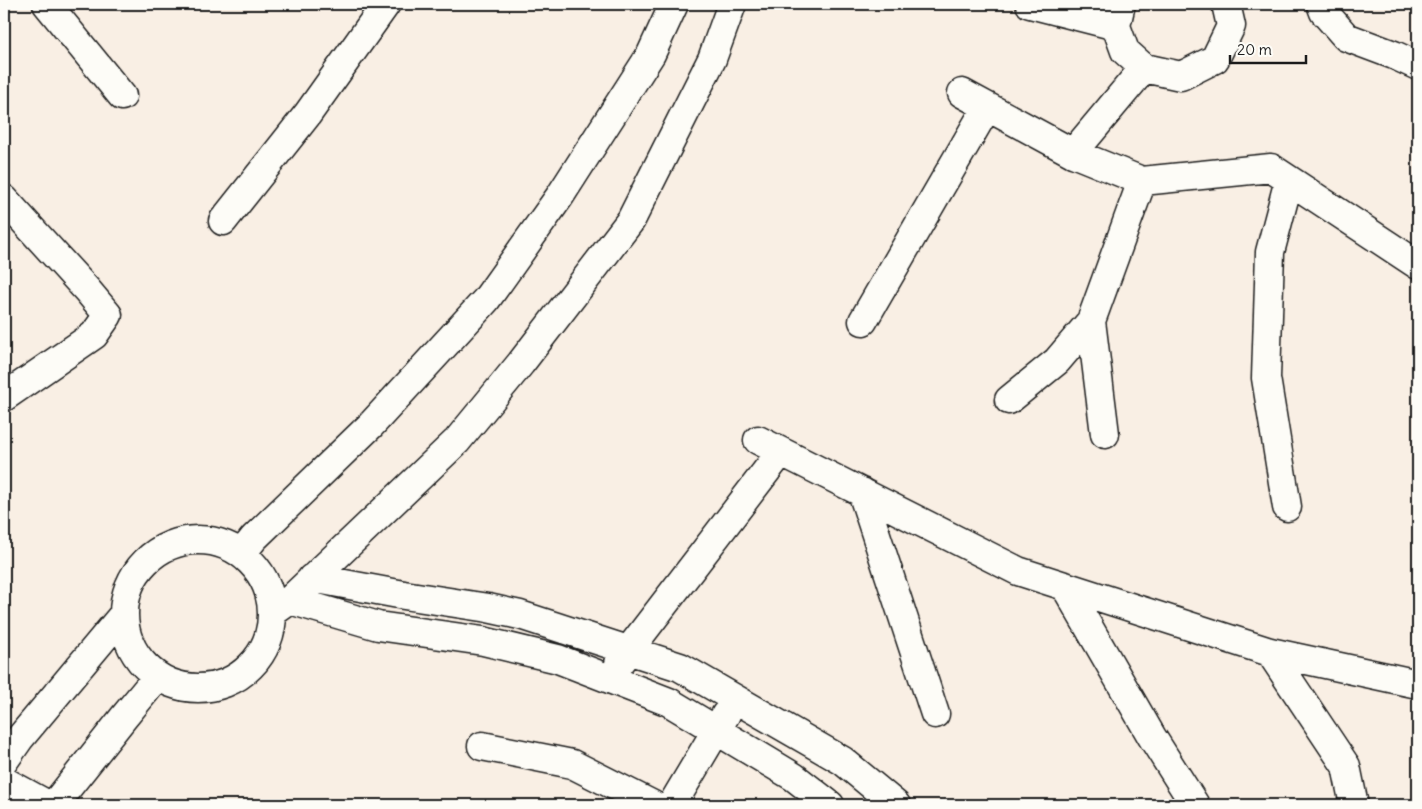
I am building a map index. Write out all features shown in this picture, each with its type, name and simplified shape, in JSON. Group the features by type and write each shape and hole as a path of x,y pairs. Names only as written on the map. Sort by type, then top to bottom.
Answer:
{"street":[{"path":"47,4 122,96"},
{"path":"223,220 307,115 386,4"},
{"path":"242,553 254,538 371,425 486,300 560,196 651,54 674,4"},
{"path":"732,4 712,59 631,220 521,363 457,441 282,606 268,644 249,670 222,686 191,690 157,677 132,651 122,616 127,589 141,565 162,548 189,539 217,541 242,553 264,579 282,606 378,626 483,641 558,659 669,702 794,776 830,805"},
{"path":"1030,4 1118,15 1125,51 1144,68 1181,76 1215,59 1231,26 1226,4"},
{"path":"1321,4 1324,12 1346,37 1418,66"},
{"path":"1074,152 1144,68"},
{"path":"962,93 1074,152 1142,181 1271,168 1418,265"},
{"path":"862,321 987,107"},
{"path":"1287,507 1266,378 1270,252 1289,180"},
{"path":"1009,400 1057,362 1091,321 1142,181"},
{"path":"4,199 87,290 108,316 94,335 4,397"},
{"path":"1091,321 1105,434"},
{"path":"607,678 769,446 1018,570 1270,652 1418,684"},
{"path":"862,492 935,714"},
{"path":"312,578 520,615 680,667 843,761 896,805"},
{"path":"1065,586 1152,737 1195,805"},
{"path":"483,641 488,608"},
{"path":"4,761 20,738 122,616"},
{"path":"1270,652 1346,766 1354,805"},
{"path":"54,805 157,677"},
{"path":"672,805 717,731 734,698"},
{"path":"482,746 572,764 653,805"},
{"path":"4,781 48,805"}]}
